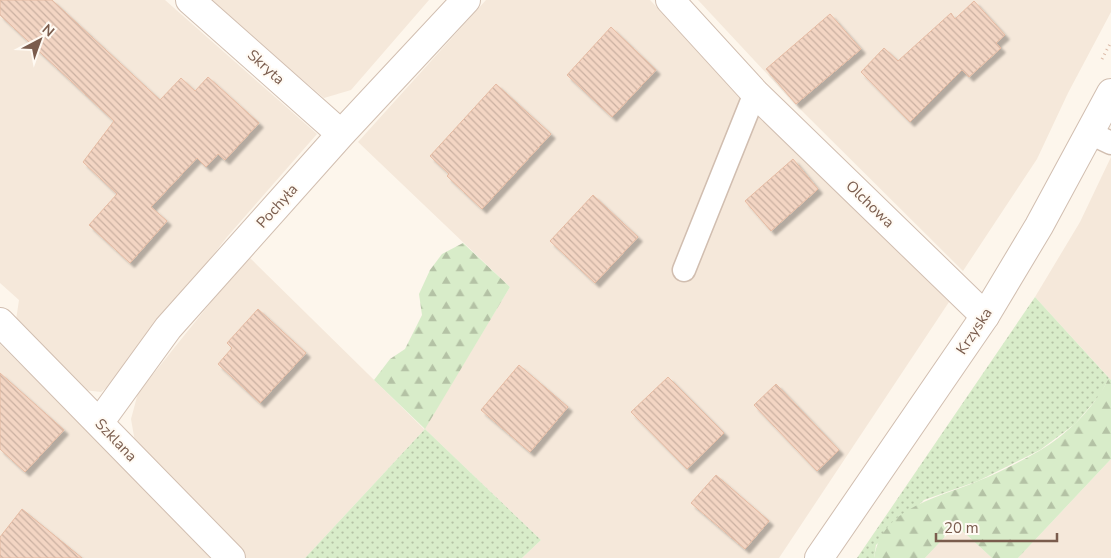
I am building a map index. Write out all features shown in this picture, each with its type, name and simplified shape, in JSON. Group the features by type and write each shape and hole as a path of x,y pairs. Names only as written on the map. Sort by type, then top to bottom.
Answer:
{"street":[{"name":"Skryta","path":"190,0 341,134"},
{"name":"Pochyła","path":"99,423 168,328 341,134 466,0"},
{"name":"Olchowa","path":"670,0 755,92 985,316"},
{"name":"Krzyska","path":"819,558 985,316 1039,226 1100,138 1111,93"},
{"name":"Szklana","path":"0,322 231,558"}],"lane":[{"path":"684,270 755,92"}],"shaded area":[{"path":"0,0 165,0 317,134 227,237 114,382 101,392 84,390 16,320 19,300 0,283"},
{"path":"208,0 429,0 351,90 324,98"},
{"path":"486,0 650,0 760,114 949,302 779,558 522,558 541,540 425,429 305,558 245,558 135,442 131,419 138,393 248,256 424,429 510,287 358,142"},
{"path":"698,0 1111,0 1111,12 1068,93 1037,159 963,271 795,104"},
{"path":"1111,157 1111,380 1035,297 1080,222"},
{"path":"0,344 214,558 0,558"},
{"path":"1111,459 1111,558 1018,558"},
{"path":"956,525 992,558 925,558"}],"green space":[{"path":"463,243 510,287 425,429 374,380 390,359 405,349 422,315 419,294 430,270 442,254"},
{"path":"1035,297 1109,378 1100,395 1075,424 1040,450 978,481 924,500 876,545 874,558 857,558"},
{"path":"1109,378 1111,380 1111,459 1018,558 992,558 956,525 925,558 874,558 879,541 888,527 900,516 930,499 1001,471 1050,444 1088,410"},
{"path":"425,429 541,540 522,558 305,558"}],"building":[{"path":"0,0 52,0 160,100 181,78 195,91 208,77 259,123 225,160 218,154 206,167 197,158 151,207 167,221 130,263 89,225 117,194 83,162 114,121 0,15"},
{"path":"974,1 1005,35 996,43 1001,48 969,77 962,70 910,122 861,72 884,48 898,61 951,13 955,19"},
{"path":"830,14 861,49 796,104 766,69"},
{"path":"611,27 656,70 612,117 567,75"},
{"path":"496,84 551,134 482,209 447,176 449,174 430,156"},
{"path":"793,159 818,189 771,231 745,201"},
{"path":"593,195 638,237 595,283 550,241"},
{"path":"258,309 306,353 260,403 218,364 232,348 227,343"},
{"path":"519,365 568,407 530,452 481,410"},
{"path":"0,373 64,430 25,472 0,449"},
{"path":"668,377 724,433 687,469 631,412"},
{"path":"776,384 839,450 817,471 754,405"},
{"path":"716,475 769,521 745,549 691,503"},
{"path":"22,509 82,558 0,558 0,537"}]}
